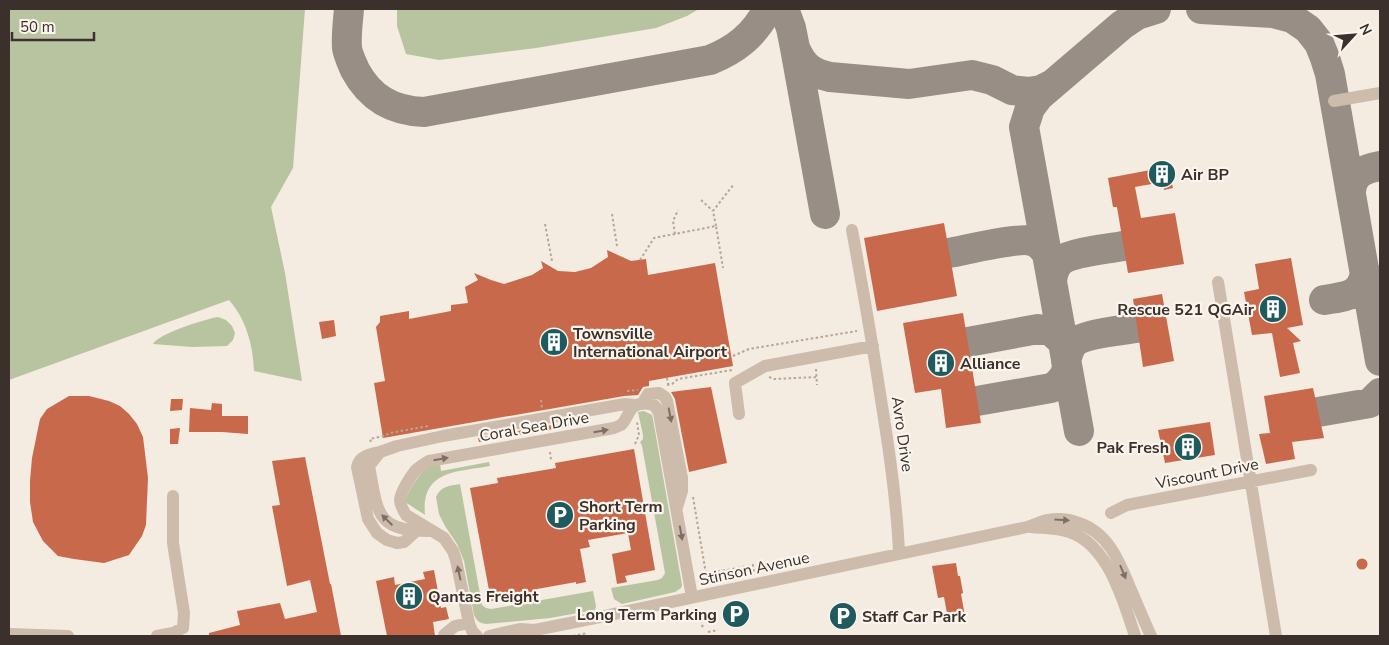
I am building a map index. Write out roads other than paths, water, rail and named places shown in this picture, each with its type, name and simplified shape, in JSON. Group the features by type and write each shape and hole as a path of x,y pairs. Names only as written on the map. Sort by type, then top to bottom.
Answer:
{"street":[{"path":"1334,100 1380,93"},
{"name":"Avro Drive","path":"852,230 873,346 896,499 899,553"},
{"path":"1218,282 1276,636"},
{"path":"739,414 734,383 765,366 873,346"},
{"path":"432,531 415,532 395,528 383,519 377,508 369,466 380,452 443,436 625,404 646,403 656,406 659,413 692,597"},
{"name":"Coral Sea Drive","path":"477,636 472,631 469,622 453,550 444,538 406,515 399,502 400,495 415,472 424,464 438,460 614,428 622,424 628,412 638,404"},
{"name":"Viscount Drive","path":"1111,513 1127,505 1250,480 1311,470"},
{"path":"157,636 173,633 183,628 184,613 172,543 173,496"},
{"path":"1026,527 1048,520 1060,519 1072,520 1086,525 1096,532 1114,552 1151,636"},
{"path":"1026,527 1062,530 1075,534 1097,551 1116,583 1135,636"},
{"name":"Stinson Avenue","path":"489,636 520,629 530,633 1026,527"},
{"path":"444,636 455,626 469,622"},
{"path":"9,634 68,636"}],"place":[{"name":"Air BP","path":"1162,174"},
{"name":"Rescue 521 QGAir","path":"1273,309"},
{"name":"Townsville International Airport","path":"554,342"},
{"name":"Alliance","path":"941,363"},
{"name":"Pak Fresh","path":"1188,447"},
{"name":"Short Term Parking","path":"560,515"},
{"name":"Qantas Freight","path":"409,596"},
{"name":"Long Term Parking","path":"736,614"},
{"name":"Staff Car Park","path":"843,616"}]}
